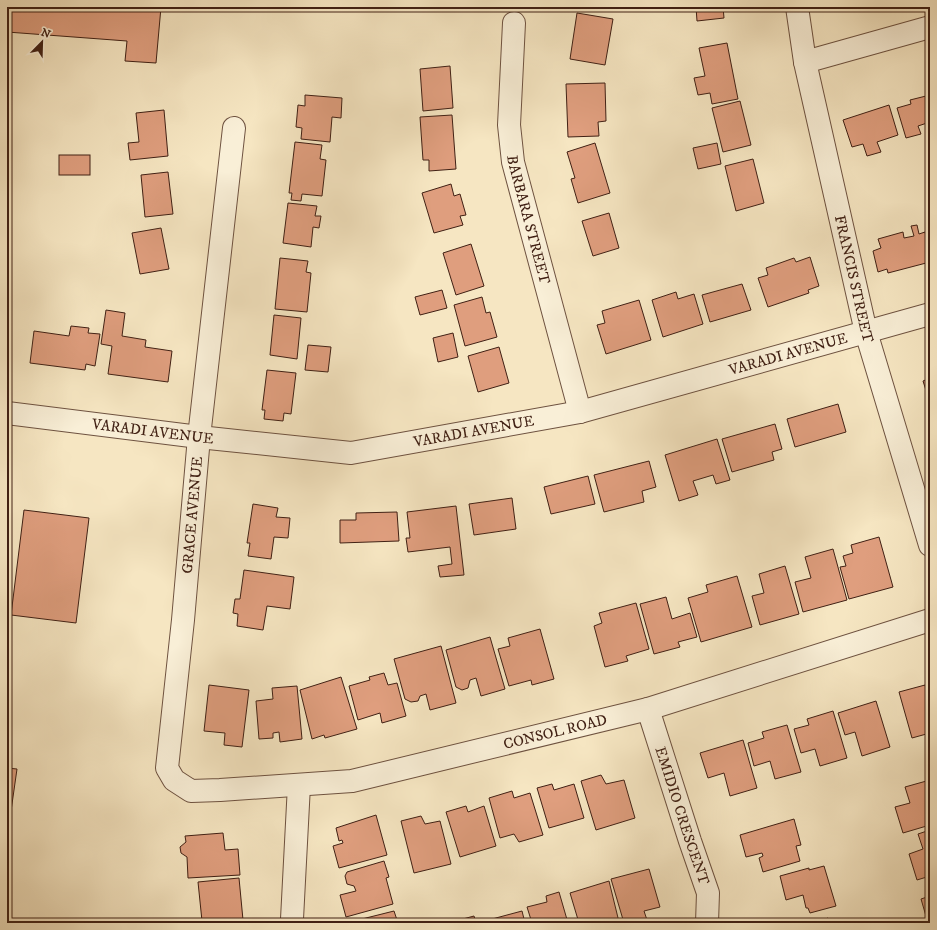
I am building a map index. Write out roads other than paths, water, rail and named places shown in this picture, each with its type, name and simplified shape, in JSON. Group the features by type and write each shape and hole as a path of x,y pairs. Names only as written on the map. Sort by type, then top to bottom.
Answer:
{"street":[{"name":"FRANCIS STREET","path":"797,7 805,62 866,332 930,545"},
{"name":"BARBARA STREET","path":"514,23 509,124 513,162 580,412"},
{"path":"805,62 930,27"},
{"name":"GRACE AVENUE","path":"174,780 167,768 183,620 199,437 234,128"},
{"name":"VARADI AVENUE","path":"7,413 199,437 351,453 580,412 930,314"},
{"name":"CONSOL ROAD","path":"174,780 191,791 352,781 648,709 930,620"},
{"name":"EMIDIO CRESCENT","path":"648,709 708,893 707,923"},
{"path":"293,923 299,785"}]}
